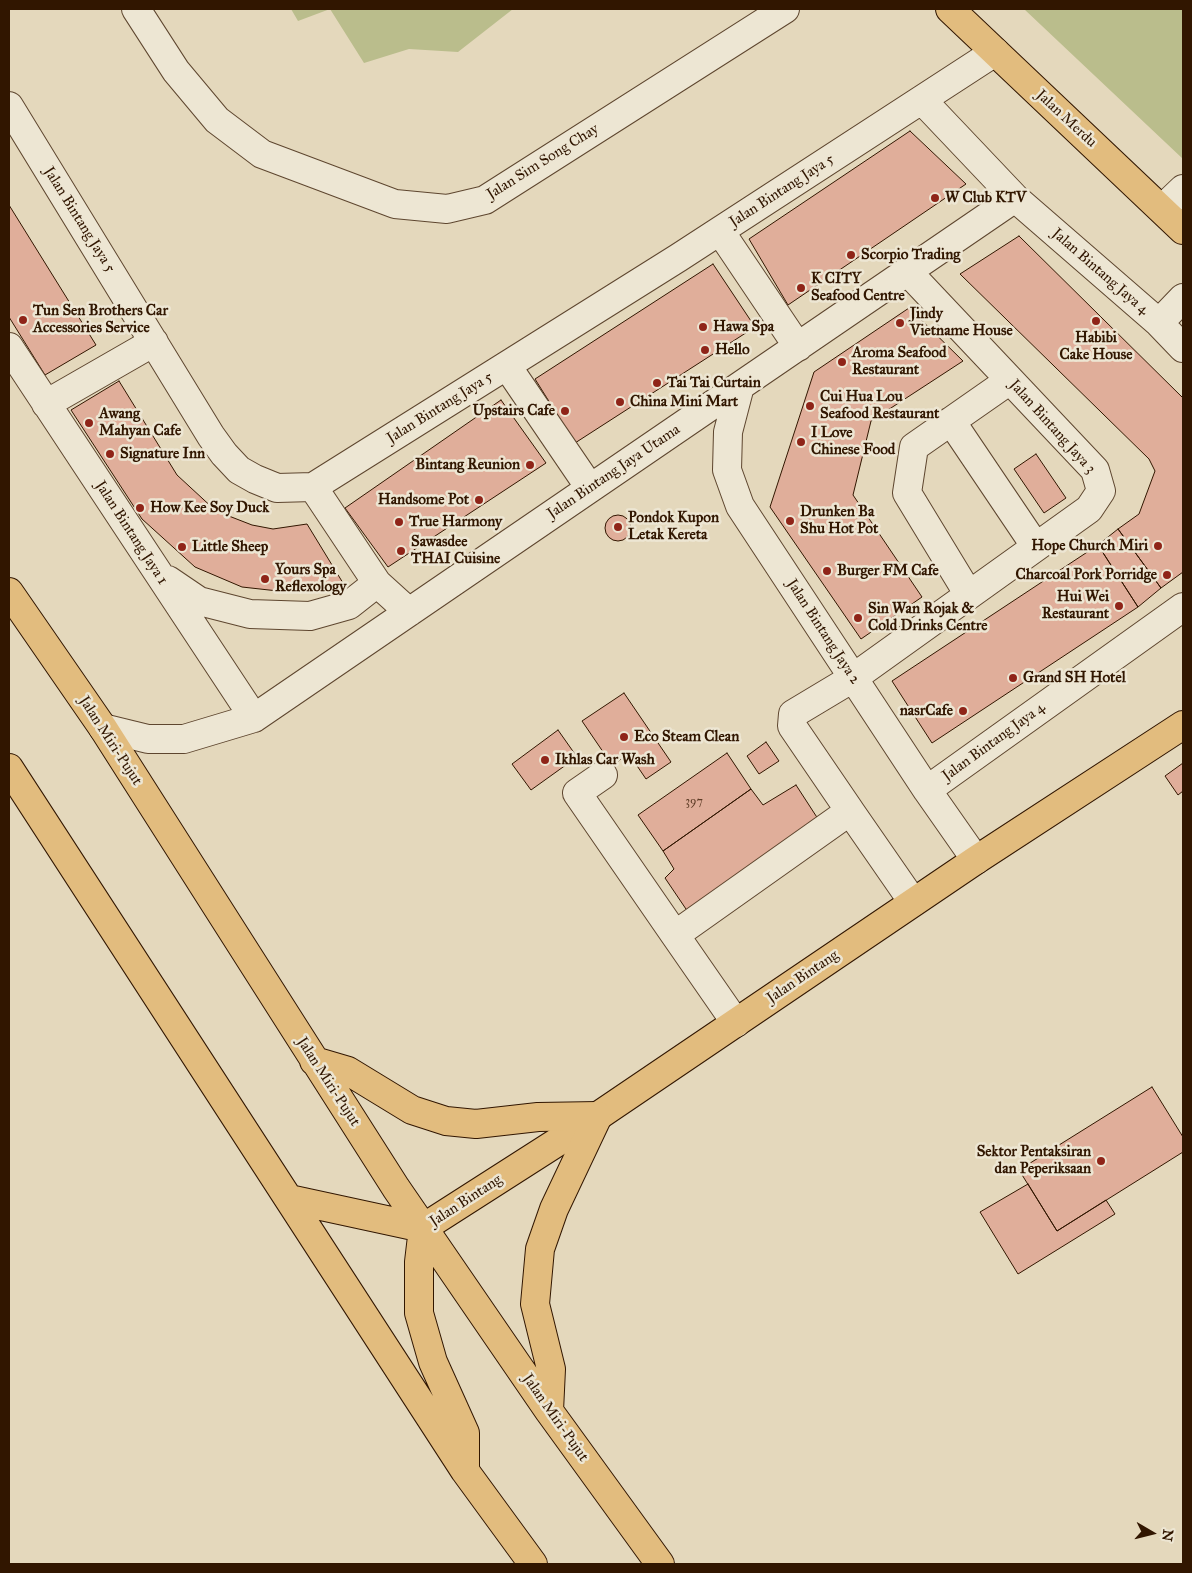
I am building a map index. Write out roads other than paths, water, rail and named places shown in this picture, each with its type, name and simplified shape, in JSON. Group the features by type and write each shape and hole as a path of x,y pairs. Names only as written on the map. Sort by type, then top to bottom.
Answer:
{"main road":[{"name":"Jalan Merdu","path":"950,9 1183,230"},
{"name":"Jalan Miri-Pujut","path":"9,592 103,728 396,1188 549,1411 660,1564"},
{"name":"Jalan Bintang","path":"423,1228 598,1116 913,902 1183,725"},
{"path":"9,768 465,1471 534,1564"},
{"path":"314,1061 348,1071 412,1110 446,1122 476,1124 538,1117 598,1116 554,1209 540,1249 535,1304 551,1369 549,1411"},
{"path":"289,1199 423,1228 419,1262 419,1313 433,1362 465,1433 465,1471"}],"street":[{"name":"Jalan Sim Song Chay","path":"136,9 176,71 217,120 262,154 395,204 446,209 485,200 785,9"},
{"name":"Jalan Bintang Jaya 5","path":"9,106 211,436 224,454 238,470 277,488 313,487 720,231 995,52"},
{"path":"922,100 1015,198"},
{"path":"1162,209 1183,189"},
{"name":"Jalan Bintang Jaya Utama","path":"103,728 148,739 184,739 254,718 1015,198"},
{"name":"Jalan Bintang Jaya 4","path":"1015,198 1159,323 1183,348"},
{"path":"720,231 798,346"},
{"name":"Jalan Bintang Jaya 3","path":"850,812 792,726 793,714 853,678 969,596 1089,509 1101,491 1095,470 908,272"},
{"path":"1159,323 1183,298"},
{"path":"46,404 154,342"},
{"name":"Jalan Bintang Jaya 1","path":"9,347 254,718"},
{"path":"507,366 590,488"},
{"path":"969,596 907,492 914,448 1010,380"},
{"name":"Jalan Bintang Jaya 2","path":"740,386 728,432 727,470 740,506 927,790 976,860"},
{"path":"951,422 1036,547"},
{"path":"313,487 377,583 409,612"},
{"path":"156,571 198,601 250,614 310,616 349,605 377,583"},
{"name":"Jalan Bintang Jaya 4","path":"927,790 1183,607"},
{"path":"603,775 577,793 736,1022"},
{"path":"675,935 850,812 913,902"}],"place":[{"name":"W Club KTV","path":"935,198"},
{"name":"Scorpio Trading","path":"851,255"},
{"name":"K CITY Seafood Centre","path":"801,288"},
{"name":"Tun Sen Brothers Car Accessories Service","path":"23,320"},
{"name":"Habibi Cake House","path":"1096,321"},
{"name":"Jindy Vietname House","path":"900,323"},
{"name":"Hawa Spa","path":"703,327"},
{"name":"Hello","path":"705,350"},
{"name":"Aroma Seafood Restaurant","path":"842,362"},
{"name":"Tai Tai Curtain","path":"657,383"},
{"name":"China Mini Mart","path":"620,402"},
{"name":"Cui Hua Lou Seafood Restaurant","path":"810,406"},
{"name":"Upstairs Cafe","path":"565,411"},
{"name":"Awang Mahyan Cafe","path":"89,423"},
{"name":"I Love Chinese Food","path":"801,442"},
{"name":"Signature Inn","path":"110,454"},
{"name":"Bintang Reunion","path":"530,465"},
{"name":"Handsome Pot","path":"479,500"},
{"name":"How Kee Soy Duck","path":"140,508"},
{"name":"Drunken Ba Shu Hot Pot","path":"790,521"},
{"name":"True Harmony","path":"399,522"},
{"name":"Pondok Kupon Letak Kereta","path":"618,527"},
{"name":"Hope Church Miri","path":"1158,546"},
{"name":"Little Sheep","path":"182,547"},
{"name":"Sawasdee THAI Cuisine","path":"401,551"},
{"name":"Burger FM Cafe","path":"827,571"},
{"name":"Charcoal Pork Porridge","path":"1167,575"},
{"name":"Yours Spa Reflexology","path":"265,579"},
{"name":"Hui Wei Restaurant","path":"1119,606"},
{"name":"Sin Wan Rojak & Cold Drinks Centre","path":"858,618"},
{"name":"Grand SH Hotel","path":"1013,678"},
{"name":"nasrCafe","path":"963,711"},
{"name":"Eco Steam Clean","path":"624,737"},
{"name":"Ikhlas Car Wash","path":"545,760"},
{"name":"Sektor Pentaksiran dan Peperiksaan","path":"1101,1161"}]}
